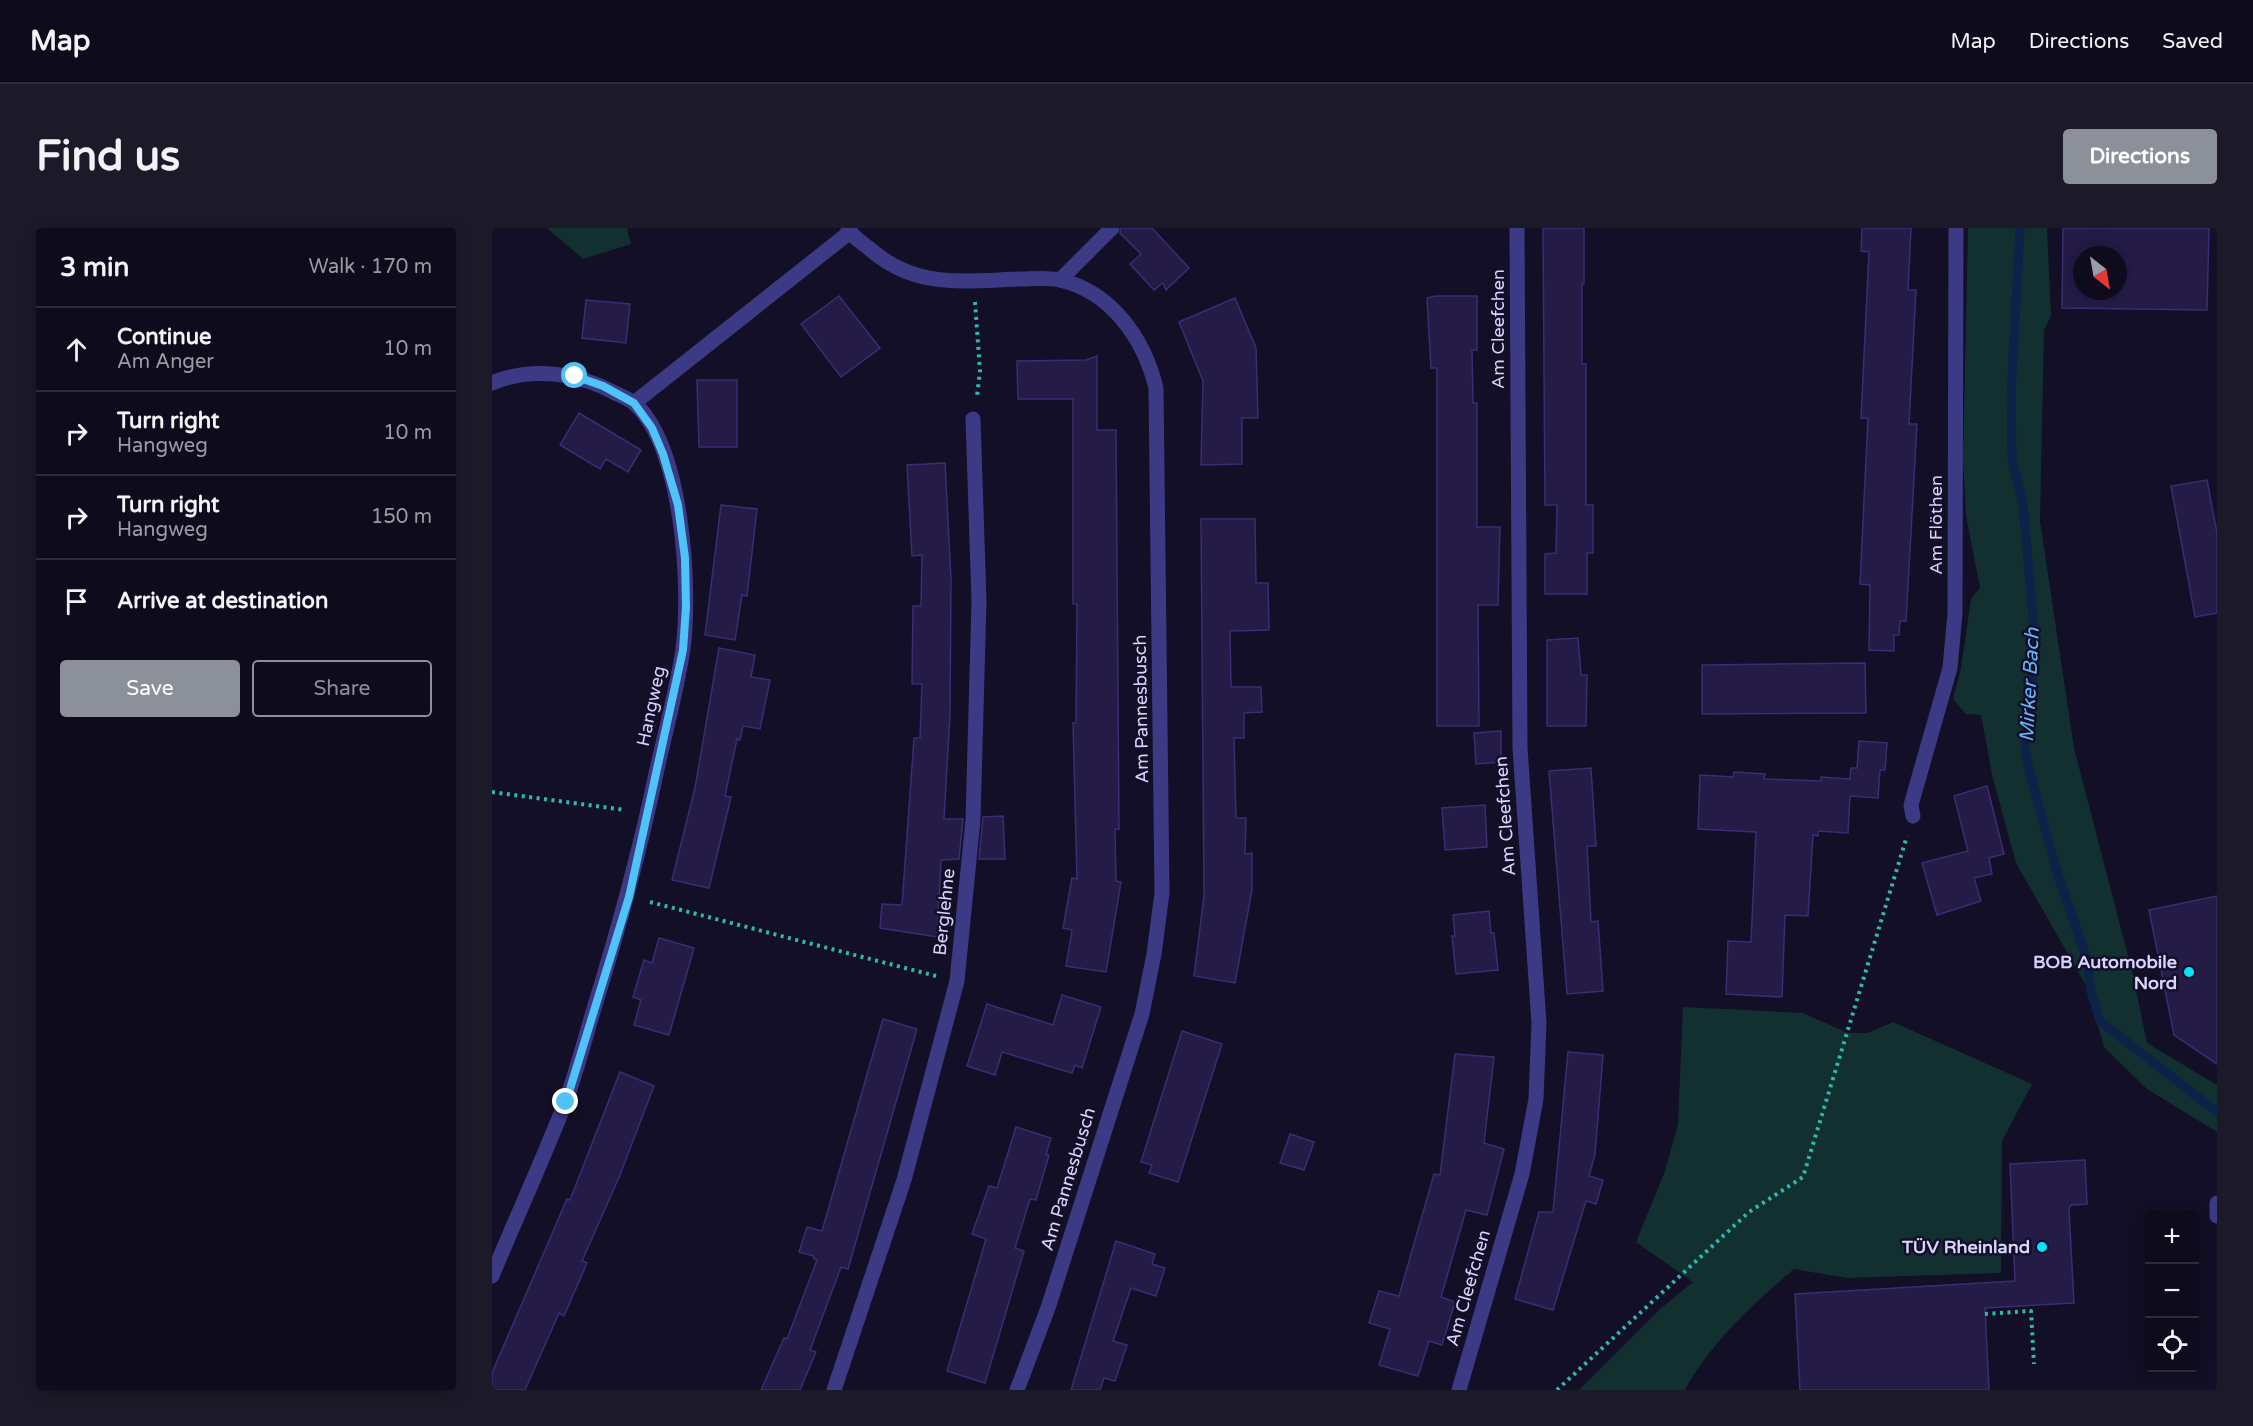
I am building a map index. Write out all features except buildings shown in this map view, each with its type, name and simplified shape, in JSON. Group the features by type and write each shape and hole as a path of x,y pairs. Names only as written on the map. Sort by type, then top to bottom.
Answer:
{"street":[{"path":"1060,280 1112,228"},
{"name":"Am Cleefchen","path":"1459,1390 1522,1174 1536,1099 1539,1023 1520,748 1517,228"},
{"name":"Am Flöthen","path":"1913,816 1911,806 1950,668 1955,613 1956,228"},
{"path":"492,383 536,373 575,376 603,386 634,403 849,230"},
{"name":"Am Pannesbusch","path":"849,230 882,259 916,276 943,282 1060,280 1092,294 1121,316 1141,345 1150,363 1156,388 1162,893 1142,1014 1048,1308 1017,1390"},
{"name":"Hangweg","path":"492,1276 566,1102 629,897 683,650 686,607 685,558 678,505 663,454 652,428 634,403"},
{"name":"Berglehne","path":"834,1390 904,1180 957,981 973,820 979,601 973,419"},
{"path":"2217,1203 2217,1216"}],"path":[{"path":"975,302 980,371"},
{"path":"492,792 648,814"},
{"path":"1557,1390 1749,1212 1803,1177 1913,816"},
{"path":"629,897 957,981"},
{"path":"1985,1314 2031,1311 2034,1364"}],"green space":[{"path":"547,228 627,228 631,244 583,259"},
{"path":"1968,228 2047,228 2051,316 2044,330 2040,521 2074,748 2133,975 2147,1043 2217,1085 2217,1132 2147,1089 2104,1047 2088,989 2016,863 1992,775 1981,715 1966,714 1953,699 1961,668 1971,599 1980,588 1966,515 1963,459"},
{"path":"1683,1007 1803,1013 1848,1033 1868,1033 1893,1022 2032,1084 2002,1141 2001,1273 1846,1278 1794,1269 1748,1310 1720,1340 1695,1372 1685,1390 1579,1390 1660,1309 1693,1282 1636,1242 1665,1171 1678,1124"}],"waterway":[{"name":"Mirker Bach","path":"2020,228 2011,395 2012,460 2023,503 2034,631 2032,686 2025,747 2028,765 2055,866 2087,960 2091,991 2100,1021 2217,1112"}],"place":[{"name":"BOB Automobile Nord","path":"2189,972"},
{"name":"TÜV Rheinland","path":"2042,1247"}],"route":[{"path":"566,1102 629,897 683,650 686,607 685,558 678,505 663,454 652,428 634,403 603,386 575,376"}]}
